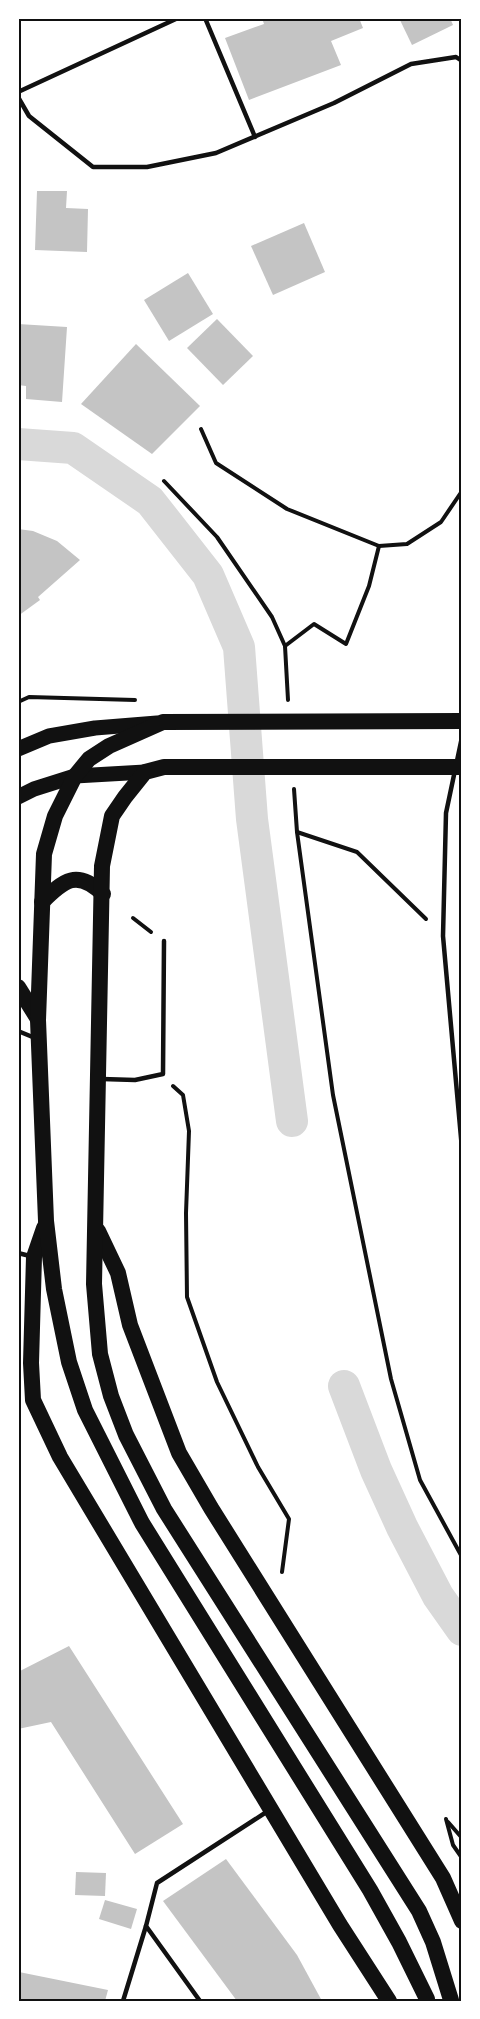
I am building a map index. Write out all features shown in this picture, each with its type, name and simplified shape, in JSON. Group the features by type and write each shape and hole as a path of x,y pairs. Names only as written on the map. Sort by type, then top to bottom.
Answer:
{"highway":[{"path":"427,2000 399,1942 370,1890 142,1523 99,1442 85,1410 69,1362 54,1288 46,1221 38,1020 44,854 55,816 75,776 88,759 109,746 163,722 462,721"},
{"path":"451,2000 433,1942 418,1911 170,1518 126,1436 99,1354 94,1284 102,866 112,816 125,797 145,772 164,767 462,766"},
{"path":"42,902 58,885 74,879 90,882 103,894"},
{"path":"18,987 38,1020"},
{"path":"46,1221 26,1255 33,1400 60,1457 340,1926 389,2001"},
{"path":"96,1228 118,1273 130,1324 179,1453 211,1508 443,1878 462,1921"}],"main road":[{"path":"18,749 49,736 95,728 163,722"},
{"path":"18,796 75,776 145,772"}],"lane":[{"path":"18,92 178,18"},
{"path":"205,18 255,137"},
{"path":"18,97 29,116 93,167 147,167 216,153 334,103 411,64 456,57 462,62"},
{"path":"462,737 446,813 443,936 462,1149"},
{"path":"99,1079 135,1080 163,1074 164,941"},
{"path":"18,1031 39,1040"},
{"path":"123,2001 157,1884 270,1809"},
{"path":"146,1926 200,2001"}],"path":[{"path":"201,429 216,463 287,509 379,546 407,544 441,522 462,491"},
{"path":"164,481 217,537 272,617 285,646 289,704"},
{"path":"285,646 314,624 346,644 369,586 379,546"},
{"path":"18,702 29,698 141,700"},
{"path":"294,785 297,832 333,1095 391,1379 420,1480 462,1557"},
{"path":"297,832 357,852 443,936"},
{"path":"133,918 164,941"},
{"path":"163,1074 183,1095 189,1131 186,1213 187,1297 217,1383 258,1467 289,1519 282,1572"},
{"path":"462,1838 446,1819 453,1845 462,1858"}],"building":[{"path":"262,18 359,18 363,28 331,41 341,65 249,100 225,38 264,24"},
{"path":"399,18 450,18 453,25 412,45"},
{"path":"37,191 67,191 66,208 88,209 87,252 35,250"},
{"path":"304,223 325,272 273,295 251,246"},
{"path":"188,273 213,314 169,341 144,300"},
{"path":"217,319 253,356 223,385 187,348"},
{"path":"18,324 67,327 62,402 26,399 26,386 18,385"},
{"path":"136,344 200,406 152,454 81,404"},
{"path":"18,529 33,531 57,541 80,560 38,597 40,600 18,616"},
{"path":"69,1646 183,1824 135,1854 51,1722 18,1729 18,1672"},
{"path":"226,1859 297,1955 322,2001 237,2001 163,1901"},
{"path":"76,1872 106,1873 105,1896 75,1895"},
{"path":"105,1900 137,1909 131,1929 99,1919"},
{"path":"19,1972 108,1990 105,2001 18,2001"}],"waterway":[{"path":"18,444 73,448 150,501 208,575 239,647 252,819 292,1121"},
{"path":"344,1386 376,1470 402,1527 438,1596 462,1630"}]}
